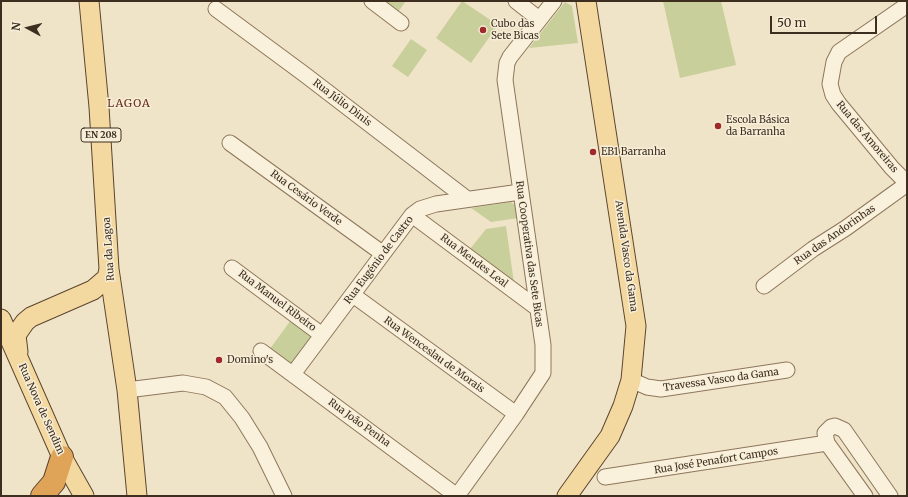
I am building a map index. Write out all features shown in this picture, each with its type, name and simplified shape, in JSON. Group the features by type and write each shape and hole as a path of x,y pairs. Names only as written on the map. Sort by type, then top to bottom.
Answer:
{"highway":[{"path":"42,496 54,482 62,457"}],"main road":[{"name":"Rua da Lagoa","path":"89,1 99,107 109,269 114,307 121,338 137,496"},
{"name":"Avenida Vasco da Gama","path":"567,496 610,436 632,380 636,326 586,1"},
{"path":"24,369 17,351 16,335 21,326 31,318 80,296 102,284 107,278 109,269"},
{"path":"80,296 102,296 111,301 114,307"},
{"path":"1,314 13,320 31,318"},
{"name":"Rua Nova de Sendim","path":"1,319 62,457 84,496"}],"street":[{"path":"372,1 400,23"},
{"path":"516,1 539,19"},
{"name":"Rua Cooperativa das Sete Bicas","path":"457,496 516,414 543,373 543,345 520,192 505,71 514,51 554,1"},
{"name":"Rua das Amoreiras","path":"907,6 839,52 834,62 830,84 833,95 839,104 907,184"},
{"name":"Rua Júlio Dinis","path":"216,9 304,74 467,199"},
{"name":"Rua Cesário Verde","path":"230,143 382,253"},
{"name":"Rua das Andorinhas","path":"764,286 813,249 846,228 907,184"},
{"name":"Rua Eugénio de Castro","path":"293,374 382,253 412,215 420,209 436,204 520,192"},
{"name":"Rua Mendes Leal","path":"412,215 537,308"},
{"name":"Rua Manuel Ribeiro","path":"232,268 322,335"},
{"name":"Rua Wenceslau de Morais","path":"352,295 516,414"},
{"name":"Rua João Penha","path":"261,351 457,496"},
{"name":"Travessa Vasco da Gama","path":"632,380 647,387 661,389 787,370"},
{"path":"127,390 183,383 206,387 225,398 242,418 260,447 284,496"},
{"path":"864,496 827,443 825,437 827,429 835,426 844,430 884,494"},
{"name":"Rua José Penafort Campos","path":"605,477 827,443"}],"green space":[{"path":"383,1 406,1 398,12"},
{"path":"462,1 498,25 471,63 436,38"},
{"path":"663,1 721,1 736,65 680,78"},
{"path":"565,2 572,6 578,43 529,48"},
{"path":"411,39 427,50 408,77 392,66"},
{"path":"511,202 516,206 518,218 491,222 471,208"},
{"path":"506,226 514,283 470,249 486,229"},
{"path":"291,320 314,336 292,366 269,350"}],"place":[{"name":"Cubo das Sete Bicas","path":"483,30"},
{"name":"Escola Básica da Barranha","path":"718,126"},
{"name":"EB1 Barranha","path":"593,152"},
{"name":"Domino's","path":"219,360"}],"district":[{"name":"LAGOA","path":"129,104"}]}
